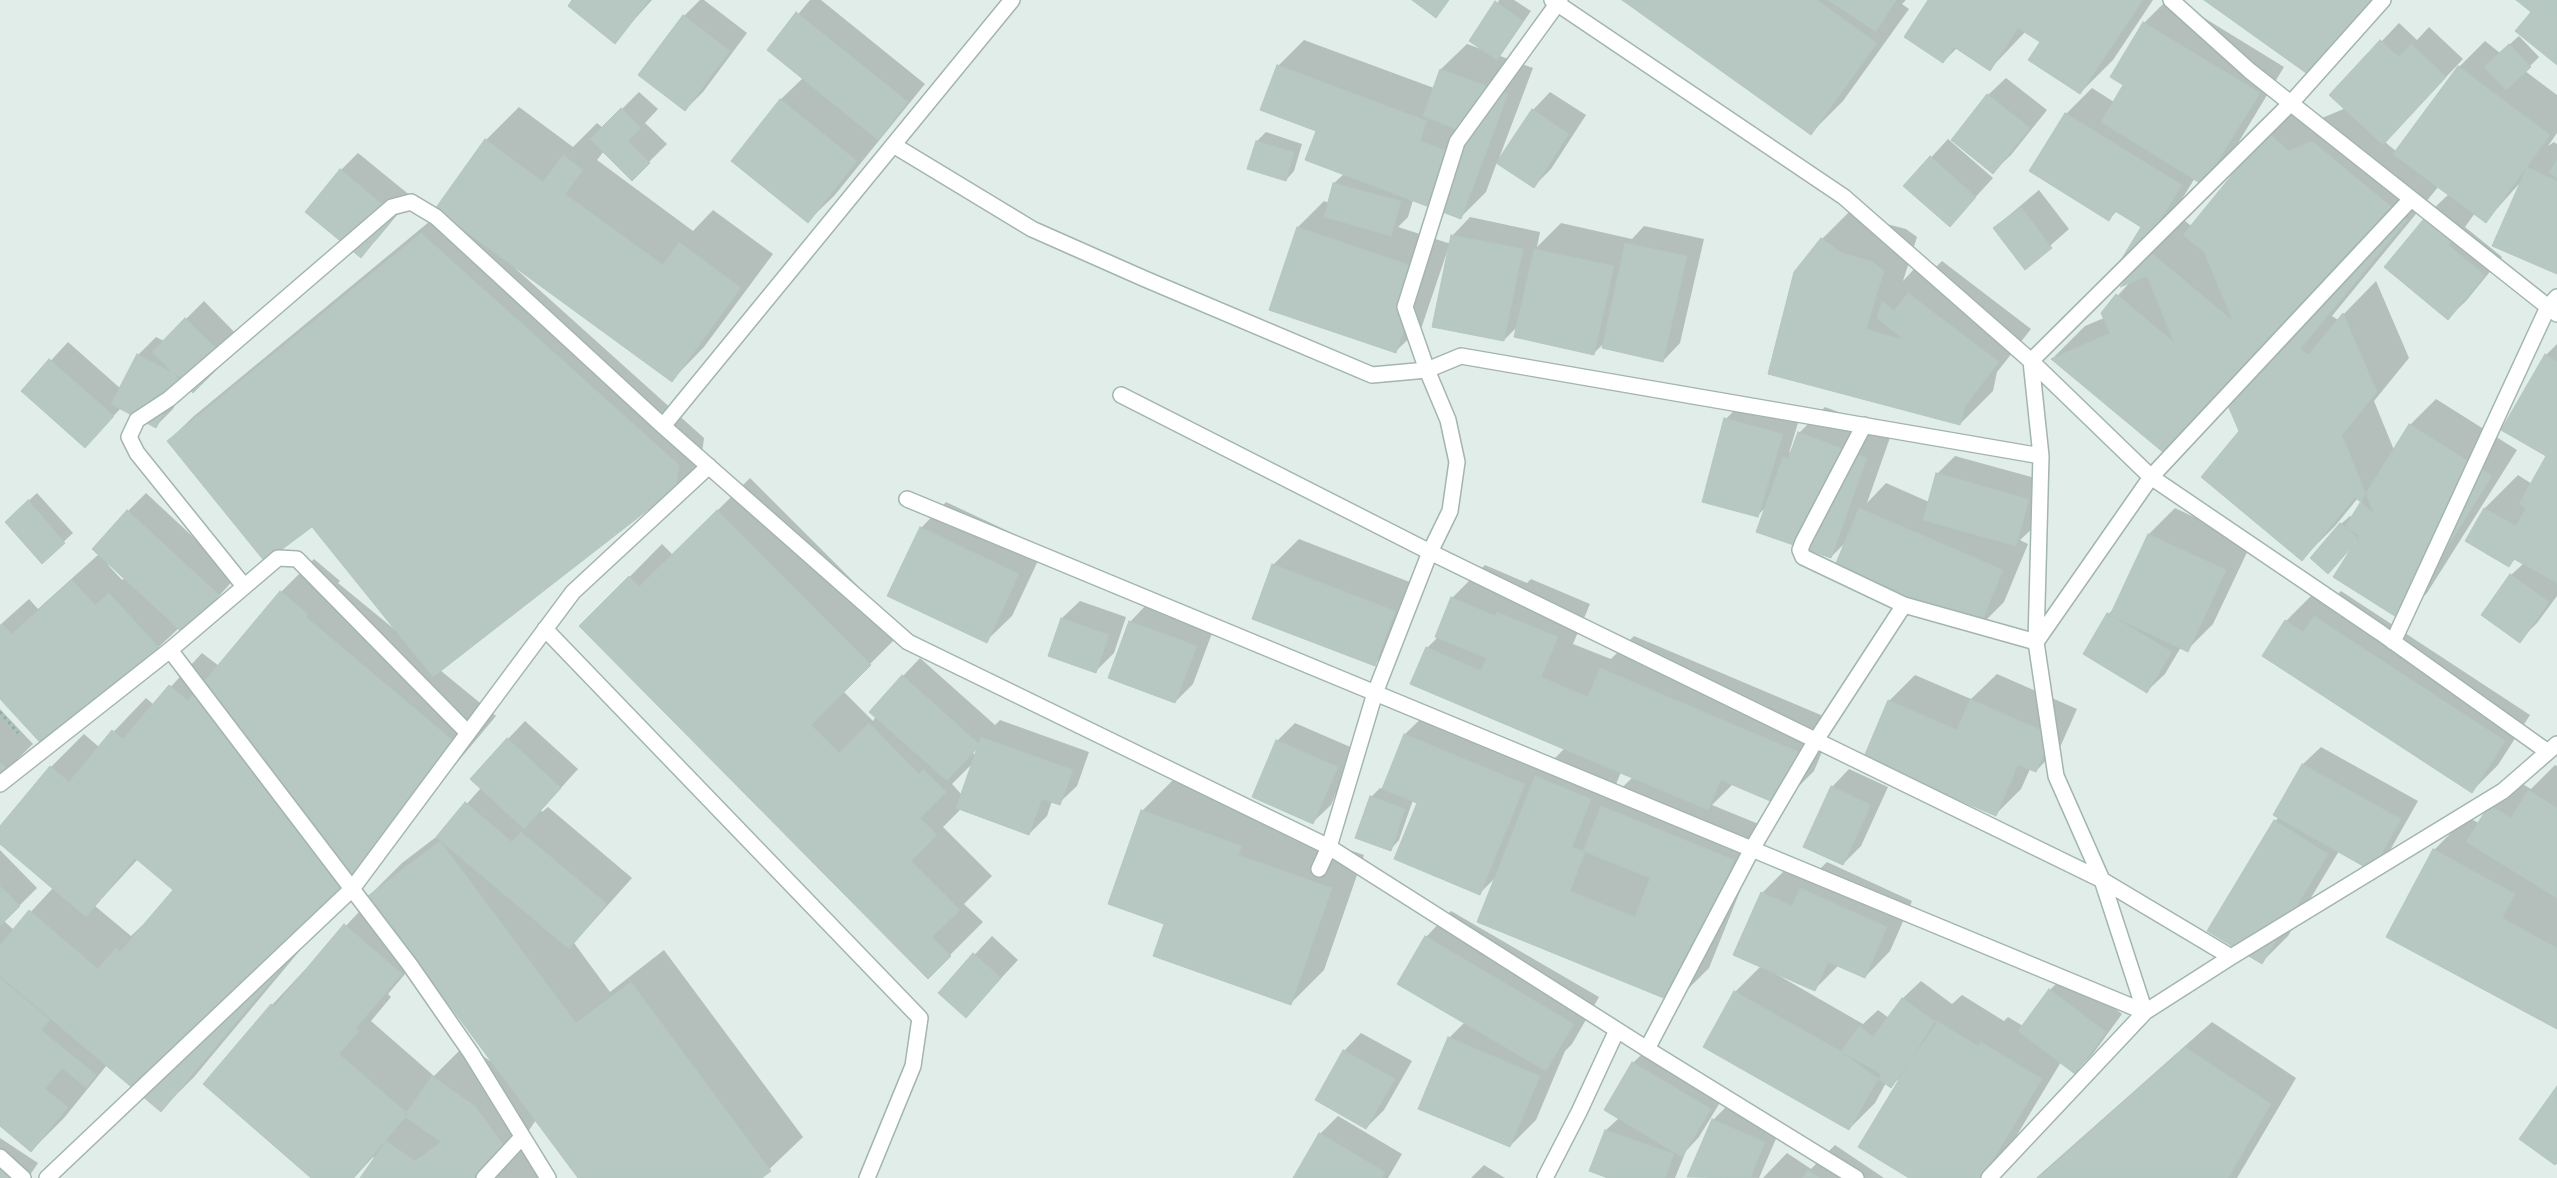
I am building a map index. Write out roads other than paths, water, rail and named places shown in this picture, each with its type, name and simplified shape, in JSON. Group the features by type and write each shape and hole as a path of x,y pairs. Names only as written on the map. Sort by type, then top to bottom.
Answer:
{"street":[{"path":"664,426 895,146 1012,0"},
{"path":"2171,0 2250,71 2290,103 2411,199 2554,306 2393,642"},
{"path":"2031,361 2290,103 2383,0"},
{"path":"1319,869 1329,847 1375,693 1430,552 1450,512 1457,462 1448,420 1427,370 1406,307 1457,142 1556,1 1844,197 2031,361 2151,477 2393,642 2553,748 2503,791 2231,956 2146,1012 1989,1178"},
{"path":"895,146 1032,229 1372,375 1427,370 1461,356 2041,456"},
{"path":"2036,642 2151,477 2411,199"},
{"path":"244,586 137,453 129,437 137,420 169,400 392,207 411,202 436,217 664,426 908,642 1329,847 1647,1049 1856,1178"},
{"path":"2031,361 2041,456 2036,642 2056,776 2102,880 2146,1012"},
{"path":"1121,395 1430,552 2102,880 2231,956"},
{"path":"1864,425 1800,550 1803,557 1904,605 2036,642"},
{"path":"47,1178 352,889 573,592 709,466"},
{"path":"907,499 2146,1012"},
{"path":"0,784 170,650 278,558 297,559 468,733"},
{"path":"1647,1049 1752,849 1816,740 1904,605"},
{"path":"545,629 920,1018 913,1066 867,1178"},
{"path":"170,650 410,965 471,1053 548,1178"},
{"path":"1545,1178 1618,1030"},
{"path":"484,1178 522,1137"},
{"path":"0,1157 23,1178"}]}
